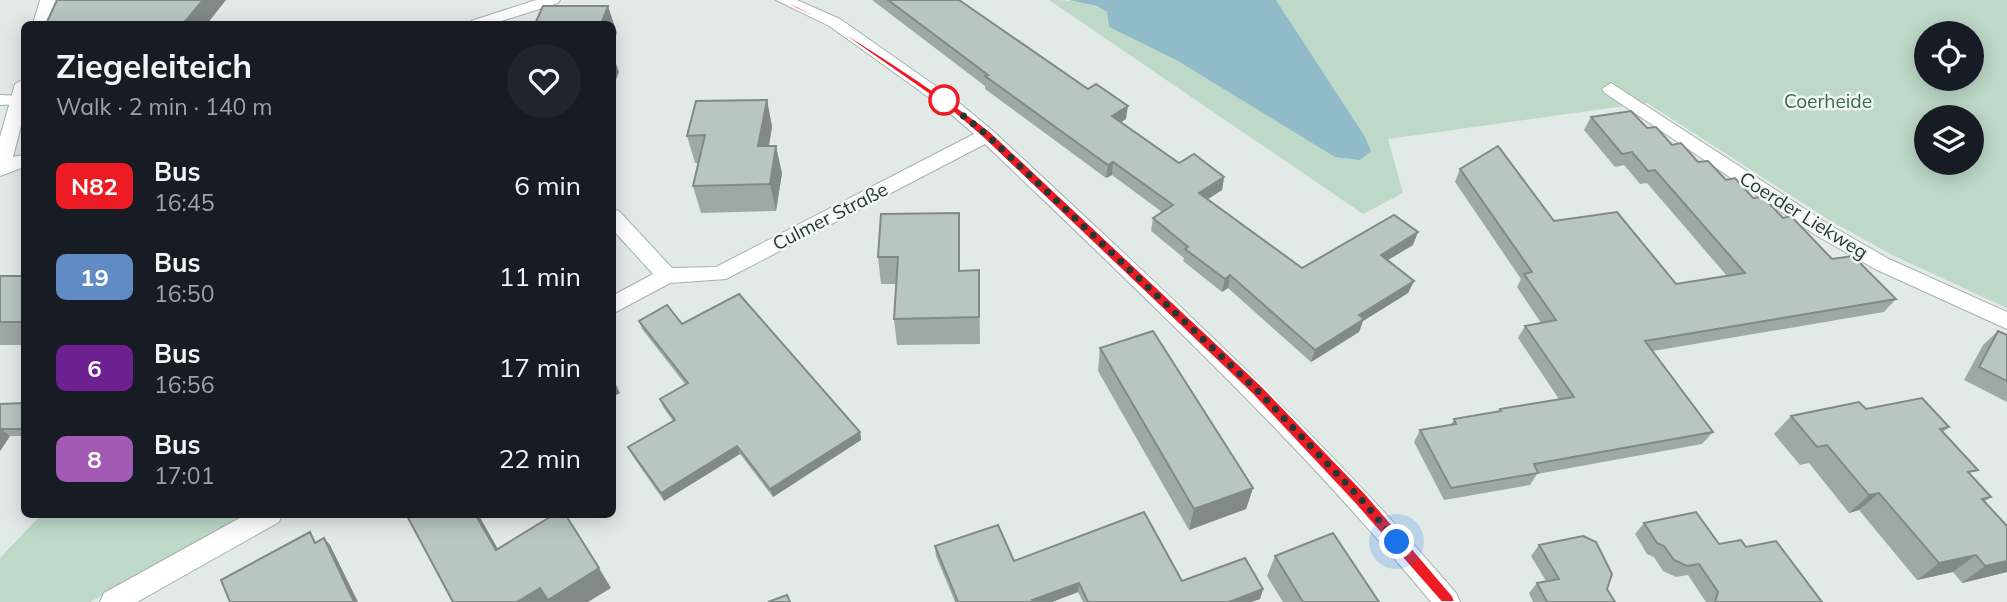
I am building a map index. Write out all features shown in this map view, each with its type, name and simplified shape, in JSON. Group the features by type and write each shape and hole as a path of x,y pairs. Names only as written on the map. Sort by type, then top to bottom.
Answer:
{"street":[{"path":"42,21 48,0"},
{"path":"486,21 552,0"},
{"path":"784,0 834,22 951,105 987,135 1257,390 1361,499 1447,602"},
{"name":"Coerder Liekweg","path":"1611,89 1821,229 1882,264 2007,321"},
{"path":"1,168 21,96"},
{"name":"Culmer Straße","path":"616,304 667,276 719,274 987,135"},
{"path":"1,168 21,162"},
{"path":"616,220 667,276"},
{"path":"113,602 263,518"}],"lane":[{"path":"0,100 21,92"}],"green space":[{"name":"Coerheide","path":"1049,0 1079,2 1107,12 1109,27 1178,61 1364,135 1276,0 2007,0 2007,308 1892,255 1829,220 1647,103 1388,139 1403,193 1363,214"},
{"path":"38,518 236,518 238,523 90,602 0,602 0,558"}],"water":[{"path":"1069,0 1276,0 1364,135 1371,151 1360,160 1335,157 1178,61 1109,27 1107,12 1096,6"}],"building":[{"path":"57,0 203,0 186,21 47,21"},
{"path":"888,0 959,0 1088,89 1096,84 1128,106 1112,116 1179,163 1194,154 1224,177 1199,193 1302,268 1394,215 1418,232 1381,255 1414,281 1359,315 1364,319 1315,350 1230,275 1225,279 1185,249 1188,247 1153,218 1173,205 1113,162 1108,165 985,76 988,75"},
{"path":"543,6 608,6 602,21 536,21"},
{"path":"767,100 758,146 776,146 770,184 693,186 705,135 687,136 696,101"},
{"path":"1631,111 1647,128 1656,127 1672,145 1681,143 1698,162 1708,161 1726,180 1735,178 1753,198 1763,197 1783,218 1791,216 1832,259 1853,256 1896,299 1645,341 1713,432 1534,464 1538,473 1451,488 1420,430 1456,424 1454,419 1501,411 1500,409 1574,397 1525,326 1556,320 1524,274 1532,272 1460,169 1498,146 1554,221 1617,212 1676,284 1745,273 1655,170 1648,171 1632,152 1622,154 1591,117"},
{"path":"959,213 959,271 979,270 979,317 894,319 898,257 878,257 881,214"},
{"path":"0,276 21,276 21,322 0,322"},
{"path":"739,294 860,432 770,489 737,446 661,493 628,447 675,420 660,399 688,383 639,321 667,305 682,324"},
{"path":"1153,331 1253,488 1194,509 1100,348"},
{"path":"1998,331 2007,335 2007,381 1979,367"},
{"path":"1922,398 1949,427 1940,429 1978,470 1968,472 1991,497 1982,499 2007,526 2007,561 1985,566 1976,555 1939,563 1879,493 1869,495 1827,445 1817,447 1791,416 1859,402 1866,409"},
{"path":"21,403 21,429 0,431 0,404"},
{"path":"1144,512 1182,581 1245,558 1263,589 1229,602 1088,602 1079,583 1032,600 1033,602 958,602 935,546 998,525 1014,561"},
{"path":"1696,512 1719,544 1741,540 1746,547 1776,541 1822,602 1715,602 1718,592 1699,564 1687,566 1674,560 1664,546 1657,543 1644,523"},
{"path":"408,518 477,518 496,550 548,518 568,518 599,568 548,600 540,588 517,602 453,602"},
{"path":"310,532 315,543 324,538 354,602 230,602 221,580"},
{"path":"1333,533 1379,602 1303,602 1275,556"},
{"path":"1583,536 1596,542 1612,574 1607,589 1615,602 1547,602 1537,583 1559,579 1539,545"},
{"path":"787,595 790,602 768,602"}],"bus line":[{"name":"N82","path":"784,0 834,22 951,105 987,135 1257,390 1361,499 1447,602"}],"route":[{"path":"944,100 987,135 1257,390 1361,499 1397,542"}]}
